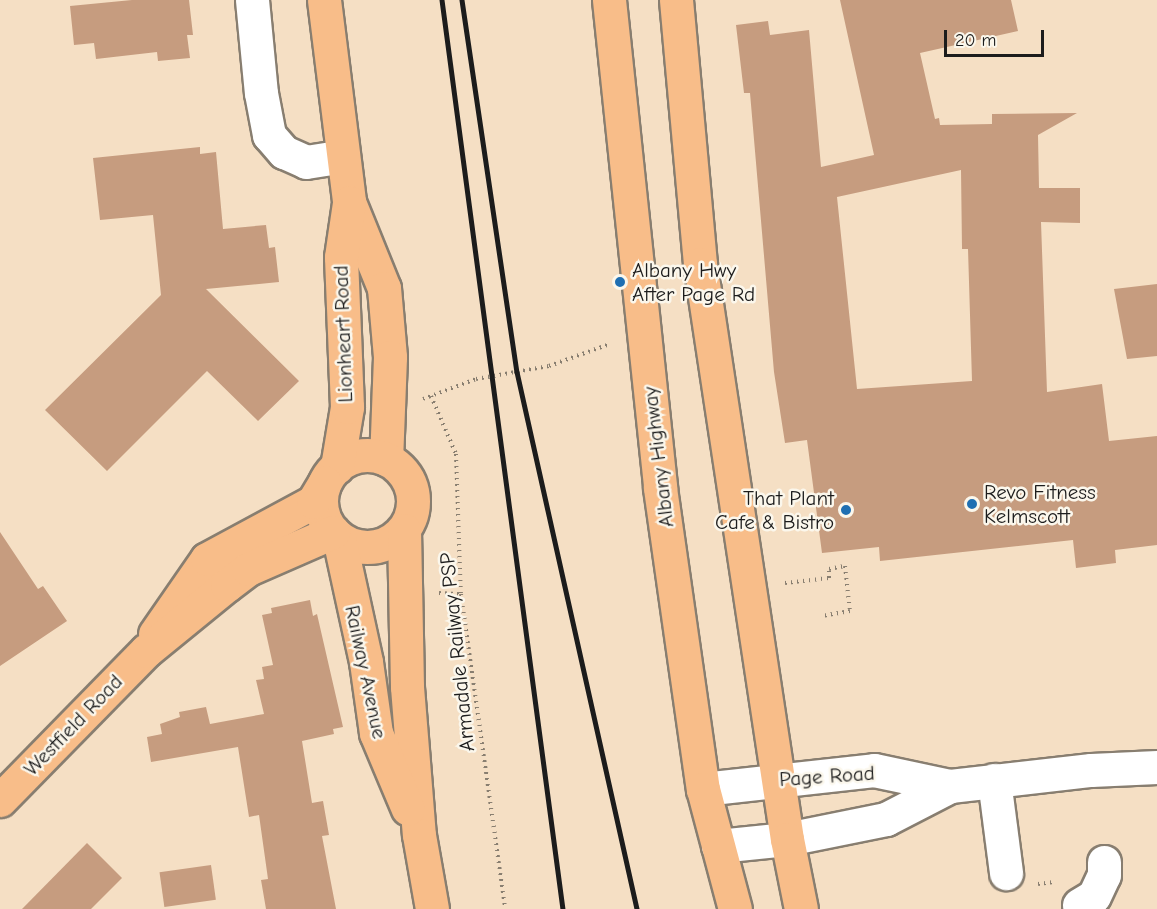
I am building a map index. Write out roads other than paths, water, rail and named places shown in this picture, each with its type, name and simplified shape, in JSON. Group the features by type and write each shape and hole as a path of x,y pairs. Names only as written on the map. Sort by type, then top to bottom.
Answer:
{"main road":[{"name":"Lionheart Road","path":"324,0 349,202 384,288 390,357 386,459"},
{"name":"Albany Highway","path":"609,0 660,488 703,789 735,909"},
{"path":"676,0 700,264 787,839 801,909"},
{"name":"Lionheart Road","path":"331,474 347,407 341,257 349,202"},
{"path":"360,455 386,459 398,466 412,490 411,517 404,530 395,538 374,547 350,544 336,535 321,503 331,474 360,455"},
{"name":"Westfield Road","path":"146,651 167,613 207,559 313,502 331,474"},
{"name":"Railway Avenue","path":"404,530 407,687 419,836 432,909"},
{"name":"Westfield Road","path":"0,800 146,651 248,569 336,535"},
{"name":"Railway Avenue","path":"336,535 366,662 375,733 419,836"}],"street":[{"path":"252,0 261,93 269,135 284,152 306,162 343,156"},
{"name":"Page Road","path":"718,846 787,839 886,819 950,786 994,780 1157,767"},
{"name":"Page Road","path":"703,789 778,778 874,770 950,786"},
{"path":"994,780 1006,873"},
{"path":"1079,905 1094,896 1104,874 1104,862"}],"railway":[{"path":"442,0 563,909"},
{"path":"462,0 517,372 637,909"}],"place":[{"name":"Albany Hwy After Page Rd","path":"620,282"},
{"name":"Revo Fitness Kelmscott","path":"972,504"},
{"name":"That Plant Cafe & Bistro","path":"846,510"}]}
